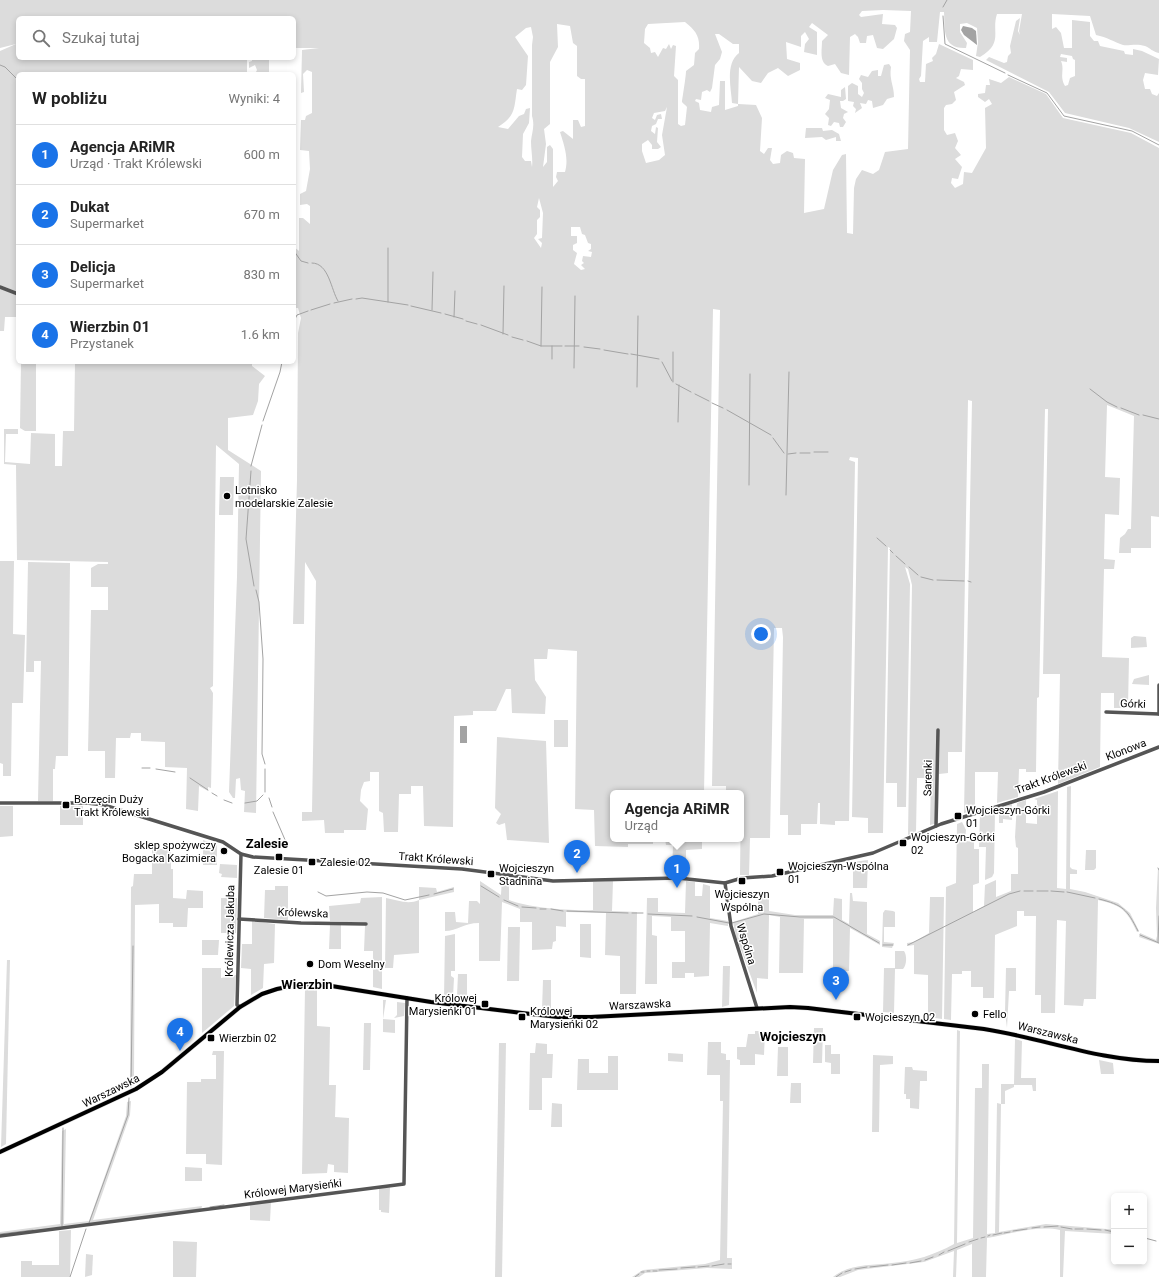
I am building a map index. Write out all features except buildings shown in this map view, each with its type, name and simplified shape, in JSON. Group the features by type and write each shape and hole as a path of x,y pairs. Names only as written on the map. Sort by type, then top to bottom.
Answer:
{"main road":[{"name":"Warszawska","path":"0,1152 119,1098 149,1082 240,1008 262,994 282,987 305,984 327,985 407,998 529,1014 574,1017 757,1008 808,1008 984,1028 1114,1058 1138,1061 1159,1061"}],"street":[{"path":"0,287 16,293"},
{"path":"1159,685 1159,714"},
{"name":"Górki","path":"1106,712 1159,714"},
{"name":"Sarenki","path":"936,826 938,730"},
{"name":"Klonowa","path":"1100,770 1159,747"},
{"name":"Trakt Królewski","path":"0,803 87,802 104,805 223,842 241,854 253,857 462,869 553,881 678,878 725,884 742,878 772,876 867,855 936,826 1044,792 1100,770"},
{"name":"Królewicza Jakuba","path":"240,1008 237,1005 241,854"},
{"name":"Wspólna","path":"725,884 729,919 757,1008"},
{"name":"Królewska","path":"239,919 300,923 366,924"},
{"name":"Królowej Marysieńki","path":"0,1236 404,1184 407,998"}],"shaded area":[{"path":"0,0 1159,0 1159,53 1145,46 1123,45 1096,35 1090,16 1052,14 1052,29 1056,27 1061,33 1064,48 1072,48 1072,20 1090,22 1090,36 1094,41 1098,41 1100,46 1124,51 1125,54 1133,55 1133,49 1142,51 1159,59 1158,75 1145,73 1143,80 1145,89 1150,89 1152,94 1157,96 1159,93 1159,142 1129,128 1065,113 1049,92 986,60 989,57 1004,63 1007,62 1008,56 1011,53 1010,46 1016,21 1020,18 1018,31 1020,35 1019,31 1022,14 997,14 994,42 992,47 980,57 976,56 978,42 977,28 967,23 960,24 960,32 967,43 966,48 953,45 946,37 944,12 940,12 937,42 929,42 929,37 923,41 921,76 919,79 920,82 925,82 926,64 933,61 932,58 936,54 939,44 973,60 973,70 961,69 959,76 956,78 964,82 965,85 954,92 956,100 952,104 946,105 944,108 944,130 947,135 955,133 958,141 955,148 961,155 955,159 962,167 958,179 952,178 951,183 955,188 963,184 964,172 972,173 986,148 985,108 992,104 989,99 985,102 978,97 978,94 985,93 986,85 990,85 989,79 1001,83 1009,77 1046,94 1063,118 1131,133 1159,148 1159,517 1151,516 1151,548 1131,548 1131,553 1119,553 1120,538 1128,529 1131,529 1134,416 1107,405 1105,477 1120,478 1119,515 1105,514 1104,559 1115,560 1114,569 1104,569 1102,657 1129,658 1128,706 1124,708 1114,708 1114,693 1101,693 1100,767 1058,784 1060,674 1043,674 1048,409 1045,409 1036,772 1026,772 1026,769 1019,769 1018,797 997,803 998,772 975,772 975,810 964,813 972,401 968,400 962,752 948,752 948,773 939,774 938,823 930,825 931,778 917,778 916,832 908,835 912,585 908,569 905,567 910,584 906,807 897,807 897,783 886,783 890,548 888,547 883,833 868,833 868,818 852,817 858,458 850,457 849,460 855,462 849,821 835,821 835,825 820,824 820,803 818,803 817,824 801,824 801,835 788,835 788,815 780,815 783,637 782,628 774,628 770,838 750,838 749,875 740,875 740,842 744,842 744,790 726,790 726,786 712,786 720,310 713,309 704,790 610,790 610,842 653,842 653,844 628,844 628,847 595,846 594,810 575,809 577,651 548,649 547,659 534,659 535,680 546,697 545,714 512,713 511,689 506,689 496,711 473,711 473,715 454,716 453,827 424,826 423,786 411,786 411,794 399,794 398,832 384,832 383,813 379,811 379,772 370,772 370,781 364,782 361,790 360,801 368,809 366,830 344,830 344,833 325,833 324,820 302,821 302,812 312,812 316,581 305,562 304,624 293,624 297,480 298,333 301,318 298,308 296,308 296,249 299,251 299,218 303,218 310,224 310,206 307,204 300,205 300,194 306,191 310,169 309,151 300,150 301,120 305,120 306,116 312,113 312,72 307,70 303,74 304,92 301,93 302,50 319,48 296,48 296,16 16,16 16,44 0,48","holes":["862,11 911,11 910,32 905,34 904,41 910,50 908,149 885,152 879,170 873,174 862,170 856,179 854,188 853,234 847,233 846,154 842,155 833,170 824,209 804,213 805,159 794,158 793,153 787,151 781,155 780,163 773,164 770,160 772,148 768,148 764,154 760,151 762,118 756,105 738,104 739,67 752,81 761,83 768,73 778,68 788,76 800,70 800,63 787,59 786,42 801,47 801,36 805,32 809,39 805,44 804,52 817,55 817,32 809,27 812,23 828,35 822,41 823,62 828,66 835,64 841,73 849,75 850,37 855,34 860,43 866,43 867,36 873,35 877,48 883,49 894,39 897,28 895,25 882,24 883,14 861,17 859,15","685,22 692,28 698,37 699,49 695,53 694,65 686,71 682,102 687,107 685,125 681,126 678,124 678,80 674,76 676,46 673,45 671,49 669,44 666,49 663,48 658,57 655,52 651,53 650,48 644,43 645,29 648,24","557,24 570,26 573,43 577,46 577,76 581,79 585,79 585,126 581,127 578,120 573,120 573,139 563,131 560,132 566,152 566,167 565,172 557,172 556,177 558,181 553,187 553,149 550,145 547,147 547,162 543,167 546,144 544,129 550,124 550,62 558,47","531,27 533,37 532,167 531,161 525,161 522,157 523,134 529,123 530,108 526,109 524,114 519,116 508,129 498,127 511,115 517,89 522,90 526,85 528,56 515,37 526,28","715,34 719,34 733,44 739,44 739,53 730,69 732,103 738,104 738,106 725,110 725,81 720,81 719,105 712,107 711,112 700,110 699,103 695,101 696,99 701,100 702,92 707,90 710,92 712,88 715,65 720,59 722,52","1061,54 1072,56 1075,60 1075,76 1070,78 1068,85 1065,86 1062,79 1061,61 1067,62 1067,58 1060,57","667,107 662,135 665,155 659,160 646,163 642,151 642,144 648,140 652,145 652,149 658,149 661,147 657,142 658,128 656,127 655,134 651,131 652,126 656,124 658,119 662,119 661,114 657,115 655,120 652,118 654,113 665,111","539,198 543,213 542,238 538,239 542,243 541,248 534,238 537,234 537,220 540,217 540,210 537,207","571,227 580,227 582,234 585,235 588,243 591,244 591,249 588,251 592,252 591,257 583,256 582,261 584,263 581,265 585,269 581,270 574,264 577,253 573,250 573,245 577,243 577,236 571,236"]},
{"path":"963,26 972,28 976,31 977,45 964,35 961,30"},
{"path":"16,44 16,60 247,60 247,72 16,72 16,291 0,285 0,51"},
{"path":"269,60 269,72 256,72 257,70 255,65 249,68 249,62"},
{"path":"889,64 891,67 894,97 887,99 883,105 873,108 872,101 868,100 866,104 860,103 862,108 855,113 856,109 853,106 854,102 848,101 848,86 852,83 858,86 858,94 862,97 864,93 862,83 859,79 861,75 868,77 872,71 878,70 878,76 881,76 884,65"},
{"path":"845,87 846,99 840,101 841,108 848,112 844,114 843,118 846,122 843,127 840,127 839,123 834,122 831,126 828,125 829,118 825,114 829,109 830,100 825,98 828,94 841,97 841,90"},
{"path":"806,128 822,128 823,131 832,130 839,134 841,141 836,141 836,137 826,140 822,137 805,138"},
{"path":"0,288 16,295 16,317 5,317 4,331 0,331"},
{"path":"21,364 36,364 36,431 25,431 20,428"},
{"path":"75,364 252,364 252,366 265,376 259,384 258,401 253,415 228,418 228,450 261,471 256,813 244,812 245,791 241,790 240,778 236,779 235,798 233,798 229,792 237,577 239,464 216,445 213,686 210,688 213,693 211,788 208,787 208,791 199,786 198,811 186,809 187,768 165,767 165,742 141,741 141,733 131,733 130,738 116,738 115,778 105,778 105,751 88,751 91,610 108,610 108,587 91,587 91,568 98,564 108,564 108,562 17,560 16,465 4,464 4,429 18,429 18,434 6,434 5,462 30,464 31,433 55,434 55,466 62,466 63,431 74,431"},
{"name":"Lotnisko modelarskie Zalesie","path":"220,477 234,477 233,515 219,515"},
{"path":"0,561 14,561 13,634 25,635 23,703 12,703 11,776 3,776 3,764 0,763"},
{"path":"28,562 70,563 68,756 56,756 55,769 53,769 53,801 38,801 41,661 34,661 34,672 26,672"},
{"path":"1134,636 1146,637 1147,647 1131,648 1131,638"},
{"path":"1149,675 1149,685 1132,684 1134,679"},
{"path":"554,720 568,720 568,747 554,747"},
{"path":"460,726 467,726 467,743 460,743"},
{"path":"497,737 546,741 549,843 507,840 505,823 499,825 496,823 501,814 495,808"},
{"path":"1071,786 1070,867 1077,870 1077,874 1070,874 1070,889 1085,892 1118,903 1130,913 1139,931 1137,932 1127,914 1123,910 1113,904 1098,900 1096,999 1084,999 1083,1006 1064,1005 1066,921 1057,920 1055,1013 1041,1013 1041,995 1035,995 1036,916 1024,916 1024,911 1017,911 1017,926 995,935 994,998 983,998 983,987 971,987 971,971 962,971 962,974 952,974 951,1020 944,1019 946,887 956,883 957,824 962,822 966,830 965,841 974,842 974,849 979,849 979,883 973,885 973,912 984,906 985,885 996,880 996,897 1011,891 1011,874 1018,874 1018,848 1016,847 1015,837 1017,803 1026,800 1026,823 1037,824 1037,800 1034,799 1058,791 1057,888 1066,889 1067,787"},
{"path":"1012,804 1012,820 1003,819 1003,823 999,823 1000,810"},
{"path":"0,806 13,806 13,836 0,837"},
{"path":"60,806 83,806 83,825 60,825"},
{"path":"993,810 995,811 994,873 992,877 985,880 986,847 979,847 980,814"},
{"path":"203,840 217,845 217,865 203,865"},
{"path":"666,842 702,842 702,849 686,850 686,875 672,875 673,845 666,845"},
{"path":"152,849 171,849 173,898 186,899 187,890 203,891 203,908 188,908 187,927 173,927 173,923 159,923 159,904 135,905 134,1085 130,1087 131,887 133,886 134,874 152,874"},
{"path":"1086,850 1096,850 1096,868 1094,870 1085,870"},
{"path":"868,860 867,888 853,888 853,862"},
{"path":"220,864 237,865 237,878 221,877 222,874 219,873"},
{"path":"1158,868 1159,944 1139,937 1140,933 1156,940"},
{"path":"502,877 509,878 509,900 539,907 573,910 593,910 593,882 613,881 612,911 637,912 636,994 620,994 620,956 605,955 606,913 566,912 566,927 556,926 556,941 553,942 552,949 532,950 532,922 520,922 520,909 502,902 500,961 479,961 479,923 469,924 453,930 445,931 445,912 455,912 456,922 468,923 469,901 477,901 480,904 480,881 501,895"},
{"path":"686,881 695,882 695,896 702,896 703,884 710,886 710,918 728,921 728,926 710,923 709,976 694,977 694,973 685,973 685,978 672,978 672,962 685,962 685,931 671,931 671,917 652,916 652,935 657,936 657,984 645,984 647,898 658,898 658,912 685,913"},
{"path":"275,886 288,886 288,920 264,918 265,890 275,890"},
{"path":"419,887 436,888 437,892 454,887 454,892 419,900"},
{"path":"850,893 852,893 853,901 867,902 867,934 880,941 880,945 850,928 849,971 833,972 833,919 804,919 803,973 779,973 780,917 769,915 768,979 757,978 757,993 736,936 733,922 758,914 758,897 769,897 769,911 795,915 833,915 834,898 842,899 842,920 849,924"},
{"path":"382,897 382,989 373,987 373,951 364,951 365,926 367,923 330,921 329,906 360,903 361,898"},
{"path":"930,897 944,897 942,1019 928,1017 928,975 914,974 914,945 907,946 907,943 914,942 929,933"},
{"path":"221,898 237,898 236,933 221,933"},
{"path":"386,898 407,902 419,900 419,953 394,955 393,968 385,968"},
{"path":"885,910 895,912 895,927 884,927 884,942 894,943 892,948 882,947 883,913"},
{"path":"252,921 275,924 274,963 264,964 263,988 251,995 251,969 241,968 242,944 252,944"},
{"path":"580,924 591,924 591,958 580,957"},
{"path":"330,925 341,925 341,949 329,949"},
{"path":"508,927 520,927 519,981 507,981"},
{"path":"455,934 455,971 451,971 451,976 454,978 453,997 451,999 444,998 445,936"},
{"path":"202,940 219,940 218,955 202,955"},
{"path":"895,951 904,951 906,955 906,963 903,969 895,969 894,1013 883,1012 884,968 895,968"},
{"path":"7,960 10,960 6,1144 1,1147"},
{"path":"723,966 730,966 729,1005 722,1007"},
{"path":"202,968 221,968 221,978 236,975 234,1006 202,1033"},
{"path":"1006,968 1016,968 1016,991 1009,991 1007,1028 1005,1012"},
{"path":"458,974 467,974 467,1001 460,1000 457,996"},
{"path":"543,980 551,980 551,1011 542,1010"},
{"path":"305,989 317,990 317,1026 330,1027 329,1085 336,1085 335,1117 349,1118 348,1173 334,1172 334,1165 328,1164 327,1173 302,1174"},
{"path":"383,1000 386,1000 383,1019"},
{"path":"397,1002 405,1003 404,1016 394,1018 397,1015"},
{"path":"383,1019 395,1020 395,1033 383,1032"},
{"path":"364,1023 371,1023 370,1070 363,1070"},
{"path":"814,1028 823,1028 822,1063 813,1063"},
{"path":"957,1030 960,1031 957,1243 973,1238 975,1088 982,1088 982,1064 989,1064 987,1234 995,1233 997,1103 1001,1104 999,1232 1046,1224 1111,1230 1111,1234 1065,1231 1063,1277 1060,1277 1060,1230 1033,1229 987,1238 986,1277 972,1277 972,1244 957,1250 956,1277 953,1277 954,1251 924,1262 858,1270 840,1277 833,1277 847,1269 854,1267 916,1259 932,1254 954,1244"},
{"path":"755,1031 765,1031 764,1055 755,1054 755,1065 740,1065 740,1060 737,1059 737,1047 746,1047 748,1034 755,1034"},
{"path":"1015,1039 1022,1041 1021,1078 1036,1078 1036,1091 1033,1091 1032,1085 1014,1085 1014,1087 1005,1091 1005,1104 1001,1104 1001,1084 1014,1084"},
{"path":"708,1042 721,1042 721,1053 726,1054 726,1060 730,1060 727,1258 732,1258 732,1269 707,1268 645,1273 639,1277 632,1277 643,1270 705,1264 720,1260 723,1101 720,1101 720,1075 707,1075"},
{"path":"499,1043 506,1043 502,1277 495,1277"},
{"path":"536,1043 547,1044 547,1054 553,1054 552,1078 542,1078 542,1110 529,1110 530,1053 535,1053"},
{"path":"825,1045 831,1045 831,1054 840,1054 840,1074 831,1074 831,1063 825,1062"},
{"path":"778,1047 788,1047 788,1076 777,1076"},
{"path":"213,1051 224,1051 222,1165 206,1164 206,1154 186,1154 187,1082 201,1082 201,1079 216,1079 216,1055 212,1055"},
{"path":"668,1053 683,1054 683,1062 668,1061"},
{"path":"873,1055 893,1056 893,1064 880,1065 879,1132 872,1132"},
{"path":"608,1056 618,1056 618,1090 577,1090 578,1059 589,1059 589,1073 608,1073"},
{"path":"1099,1060 1113,1063 1114,1074 1101,1074"},
{"path":"905,1067 912,1067 913,1070 927,1071 927,1081 920,1081 919,1109 910,1108 910,1099 906,1099 906,1094 904,1094"},
{"path":"791,1083 801,1083 801,1103 790,1103"},
{"path":"131,1101 130,1115 93,1220 202,1206 201,1210 0,1235 0,1232 60,1224 62,1131 66,1129 64,1224 89,1221 126,1116 127,1102"},
{"path":"552,1103 562,1104 562,1127 551,1127"},
{"path":"185,1167 202,1168 202,1181 185,1181"},
{"path":"390,1187 389,1213 381,1212 381,1210 379,1210 379,1188"},
{"path":"271,1202 270,1221 250,1220 250,1205"},
{"path":"71,1230 70,1277 21,1277 21,1261 32,1261 32,1265 59,1265 59,1231"},
{"path":"173,1241 197,1242 196,1277 173,1277"},
{"path":"86,1254 93,1255 92,1275 85,1277"}],"waterway":[{"path":"943,7 947,0"},
{"path":"943,16 945,44 1005,73"},
{"path":"0,65 5,67 16,78"},
{"path":"1008,75 1047,93 1064,116 1132,131 1159,145"},
{"path":"388,248 388,302"},
{"path":"296,254 301,261 308,263"},
{"path":"312,263 318,264 326,272 338,301"},
{"path":"432,310 433,272"},
{"path":"503,334 504,286"},
{"path":"541,346 542,287"},
{"path":"454,317 455,291"},
{"path":"574,368 575,296"},
{"path":"356,299 362,298 408,305"},
{"path":"334,303 352,299"},
{"path":"311,310 330,304"},
{"path":"411,306 441,313"},
{"path":"296,317 297,315 308,311"},
{"path":"445,314 463,319"},
{"path":"637,387 638,316"},
{"path":"466,321 477,324"},
{"path":"481,325 508,335"},
{"path":"512,337 523,340"},
{"path":"527,341 541,346 562,346"},
{"path":"552,346 552,359"},
{"path":"565,346 579,346"},
{"path":"584,347 600,349"},
{"path":"604,350 628,354"},
{"path":"673,352 673,382"},
{"path":"631,354 659,359"},
{"path":"662,362 672,381"},
{"path":"263,421 282,364"},
{"path":"786,495 789,372"},
{"path":"749,485 750,374"},
{"path":"676,384 691,392"},
{"path":"678,422 679,385"},
{"path":"1090,389 1107,402 1117,407"},
{"path":"695,394 709,401"},
{"path":"712,403 723,408"},
{"path":"1121,408 1139,415"},
{"path":"727,410 771,435"},
{"path":"1143,415 1159,419"},
{"path":"251,466 262,425"},
{"path":"773,438 784,453"},
{"path":"814,452 828,452"},
{"path":"788,454 796,453"},
{"path":"800,453 810,453"},
{"path":"251,471 246,539 254,586"},
{"path":"877,538 886,546"},
{"path":"890,550 893,553"},
{"path":"896,556 905,564"},
{"path":"909,567 918,575"},
{"path":"921,577 933,580"},
{"path":"937,580 964,581"},
{"path":"256,590 259,602 263,659 262,754 265,764"},
{"path":"142,768 150,768"},
{"path":"156,769 175,772"},
{"path":"265,769 265,792"},
{"path":"190,778 208,790"},
{"path":"212,793 217,796"},
{"path":"245,803 257,801 263,795"},
{"path":"269,798 272,807"},
{"path":"224,800 232,803"},
{"path":"273,812 286,842"},
{"path":"481,886 499,897"},
{"path":"434,894 453,889"},
{"path":"908,945 1009,894 1020,891"},
{"path":"1024,891 1033,891"},
{"path":"1037,891 1048,891"},
{"path":"1051,891 1064,892"},
{"path":"318,892 326,896 367,892 383,893 405,900 429,895"},
{"path":"1067,892 1095,898"},
{"path":"1099,899 1114,903 1123,909 1131,918 1138,931"},
{"path":"504,900 518,906"},
{"path":"522,907 536,908"},
{"path":"540,909 546,909"},
{"path":"551,909 563,911"},
{"path":"567,911 628,913"},
{"path":"632,913 643,913"},
{"path":"648,914 692,916"},
{"path":"732,923 764,914 800,917 834,917 879,943"},
{"path":"1158,942 1159,916"},
{"path":"697,917 729,923"},
{"path":"1140,935 1159,943"},
{"path":"883,945 893,945"},
{"path":"131,1087 133,946"},
{"path":"89,1223 128,1115 129,1098"},
{"path":"62,1226 63,1128"},
{"path":"210,1207 224,1205"},
{"path":"1044,1227 1058,1226"},
{"path":"1032,1228 1040,1227"},
{"path":"1061,1227 1072,1229"},
{"path":"70,1277 86,1229"},
{"path":"1013,1231 1027,1229"},
{"path":"1075,1229 1083,1229"},
{"path":"1087,1229 1101,1230"},
{"path":"0,1234 33,1230"},
{"path":"1105,1230 1111,1231"},
{"path":"1004,1233 1010,1232"},
{"path":"993,1235 1002,1233"},
{"path":"981,1238 985,1237"},
{"path":"969,1242 978,1239"},
{"path":"1147,1239 1156,1241"},
{"path":"948,1251 965,1244"},
{"path":"939,1255 944,1252"},
{"path":"925,1260 933,1257"},
{"path":"910,1263 921,1261"},
{"path":"892,1265 906,1263"},
{"path":"712,1266 724,1264"},
{"path":"870,1267 888,1265"},
{"path":"698,1267 709,1266"},
{"path":"681,1268 695,1267"},
{"path":"855,1269 867,1267"},
{"path":"659,1270 677,1269"},
{"path":"845,1272 851,1270"},
{"path":"836,1277 842,1273"},
{"path":"635,1277 639,1274"}],"place":[{"name":"Lotnisko modelarskie Zalesie","path":"227,496"},
{"name":"Borzęcin Duży Trakt Królewski","path":"66,805"},
{"name":"Wojcieszyn-Górki 01","path":"958,816"},
{"name":"Wojcieszyn-Górki 02","path":"903,843"},
{"name":"sklep spożywczy Bogacka Kazimiera","path":"224,851"},
{"name":"Zalesie 01","path":"279,857"},
{"name":"Zalesie 02","path":"312,862"},
{"name":"Wojcieszyn-Wspólna 01","path":"780,872"},
{"name":"Dukat","path":"577,873"},
{"name":"Wojcieszyn Stadnina","path":"491,874"},
{"name":"Wojcieszyn Wspólna","path":"742,881"},
{"name":"Agencja ARiMR","path":"677,888"},
{"name":"Dom Weselny","path":"310,964"},
{"name":"Delicja","path":"836,1000"},
{"name":"Królowej Marysieńki 01","path":"485,1004"},
{"name":"Fello","path":"975,1014"},
{"name":"Królowej Marysieńki 02","path":"522,1017"},
{"name":"Wojcieszyn 02","path":"857,1017"},
{"name":"Wierzbin 02","path":"211,1038"},
{"name":"Wierzbin 01","path":"180,1051"}],"district":[{"name":"Zalesie","path":"267,843"},
{"name":"Wierzbin","path":"307,984"},
{"name":"Wojcieszyn","path":"793,1036"}]}
